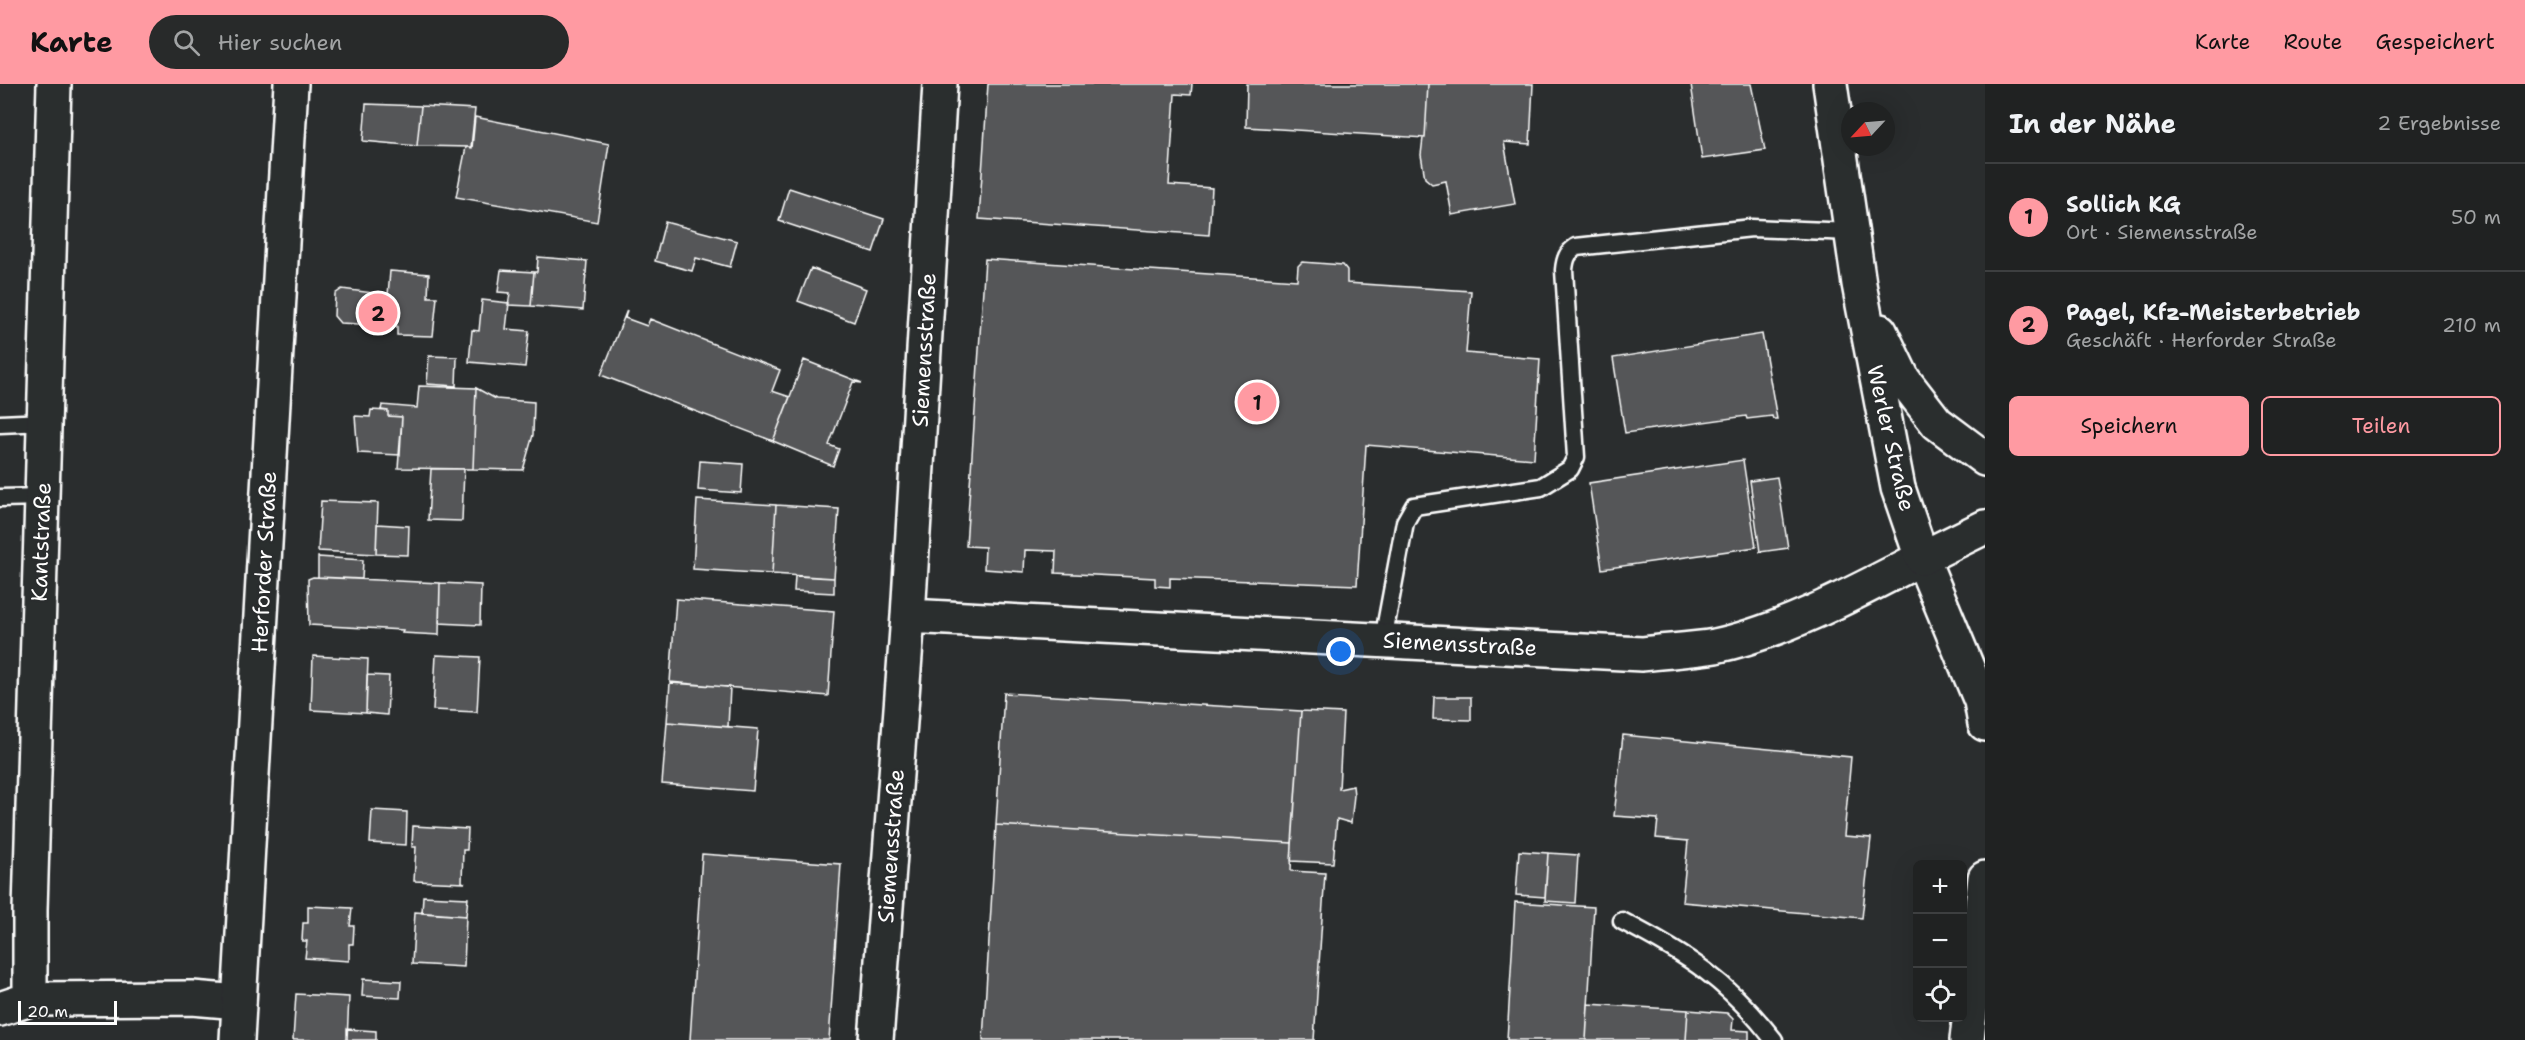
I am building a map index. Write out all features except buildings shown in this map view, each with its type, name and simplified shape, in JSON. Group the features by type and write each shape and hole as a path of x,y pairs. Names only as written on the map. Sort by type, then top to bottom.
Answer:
{"street":[{"name":"Kantstraße","path":"15,1004 42,496 54,84"},
{"name":"Herforder Straße","path":"237,1040 291,84"},
{"name":"Siemensstraße","path":"876,1040 908,616 940,84"},
{"name":"Werler Straße","path":"1830,84 1859,285 1898,488 1922,558 1981,701 1985,724"},
{"name":"Werler Straße","path":"1859,285 1903,379 1936,423 1985,459"},
{"path":"1922,558 1985,527"},
{"name":"Siemensstraße","path":"908,616 1642,654 1716,645 1779,625 1860,590 1922,558"},
{"path":"1967,1040 1985,878"},
{"path":"15,1004 192,998 239,1002"}],"lane":[{"path":"1383,640 1405,522 1414,506 1541,487 1570,469 1576,457 1564,270 1565,259 1570,251 1576,247 1752,228 1852,232"},
{"path":"0,424 45,422"},
{"path":"0,498 42,496"},
{"path":"1622,921 1673,948 1719,979 1774,1040"}],"place":[{"name":"Pagel, Kfz-Meisterbetrieb","path":"378,313"},
{"name":"Sollich KG","path":"1257,402"}]}
